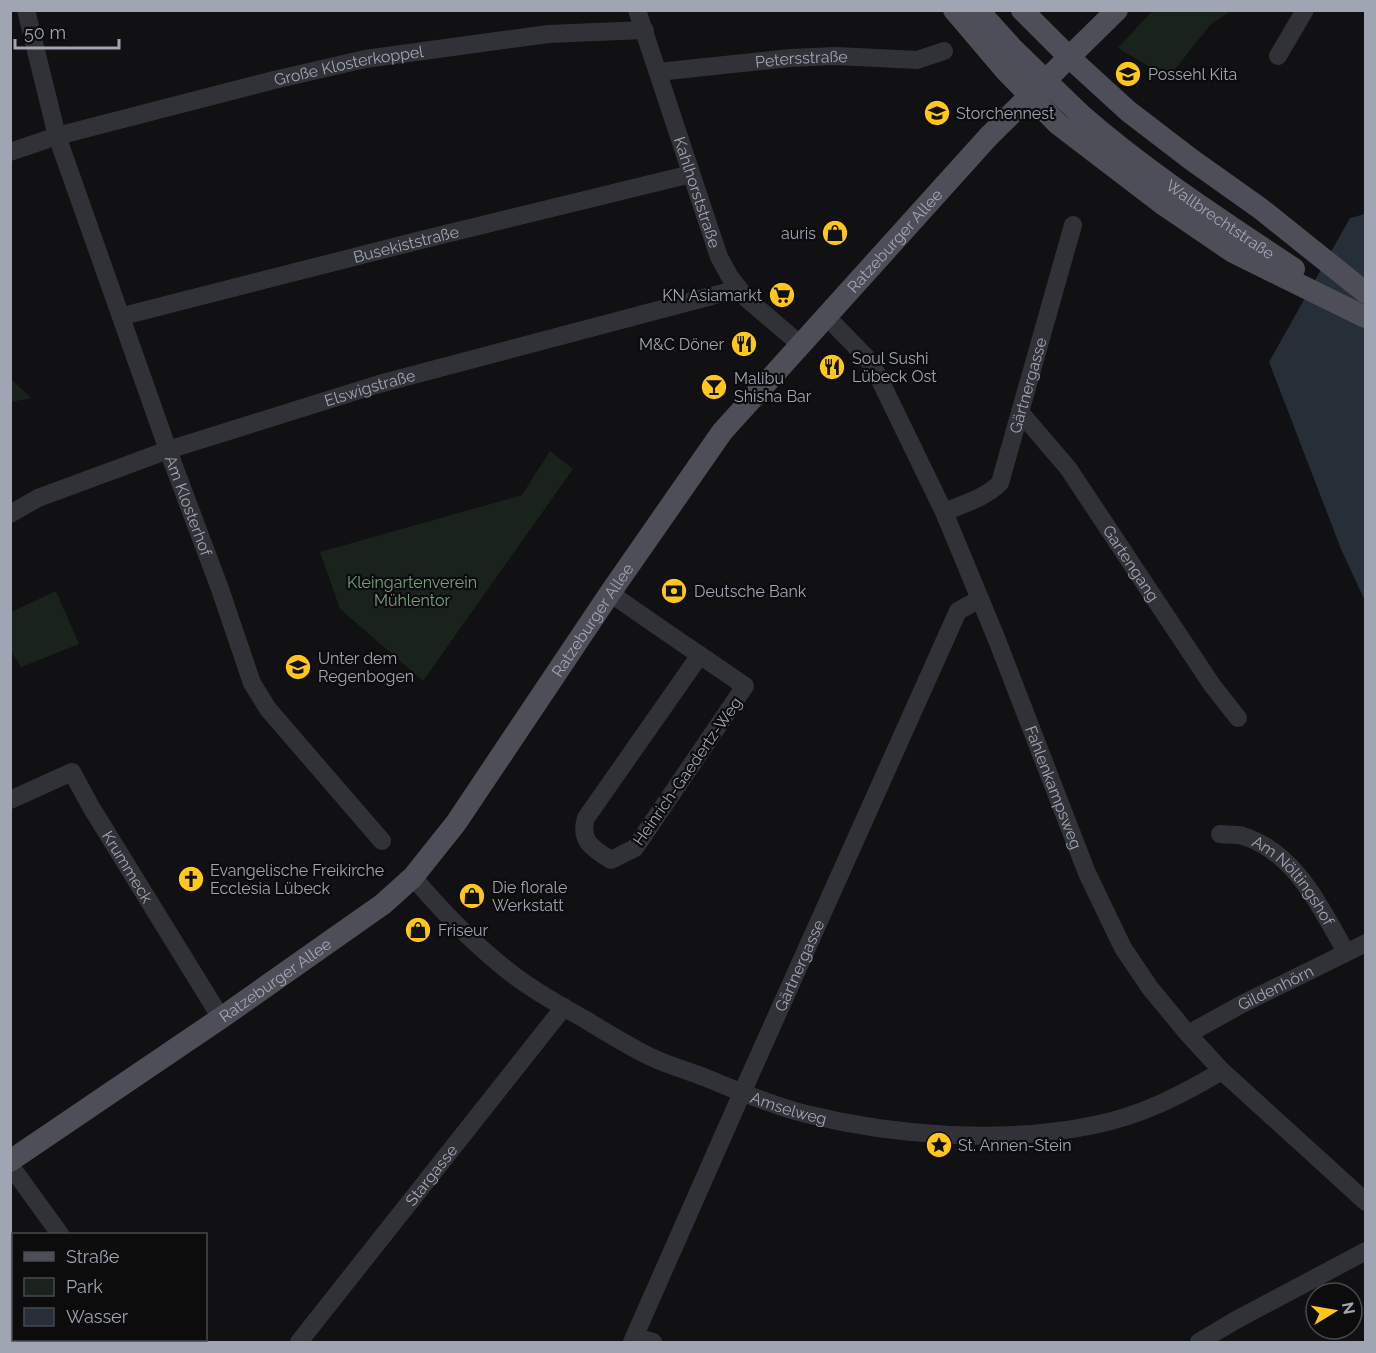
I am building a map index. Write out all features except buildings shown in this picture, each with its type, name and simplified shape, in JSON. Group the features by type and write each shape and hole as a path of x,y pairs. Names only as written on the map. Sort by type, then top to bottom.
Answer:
{"main road":[{"path":"954,10 1030,97 1058,123 1164,205 1233,252 1365,317"},
{"path":"978,10 1013,49 1088,100"},
{"path":"999,10 1024,39 1088,100"},
{"path":"1022,10 1070,58 1088,100"},
{"name":"Ratzeburger Allee","path":"10,1163 383,904 412,877 456,823 610,593 722,432 990,136 1117,10"},
{"name":"Wallbrechtstraße","path":"1088,100 1116,126 1182,175 1365,294"},
{"name":"Wallbrechtstraße","path":"1088,100 1107,137 1174,187 1365,317"}],"street":[{"name":"Am Klosterhof","path":"26,10 57,136 256,690 268,710 382,841"},
{"name":"Kahlhorststraße","path":"638,10 719,257 738,289 801,345"},
{"path":"1278,56 1305,10"},
{"name":"Große Klosterkoppel","path":"57,136 365,59 548,34 645,30"},
{"name":"Petersstraße","path":"658,72 790,58 836,56 917,60 944,51"},
{"path":"10,152 57,136"},
{"name":"Busekiststraße","path":"123,316 691,174"},
{"name":"Gärtnergasse","path":"944,512 982,497 1000,483 1073,225"},
{"name":"Elswigstraße","path":"10,514 38,498 168,450 379,384 738,289"},
{"name":"Fahlenkampsweg","path":"827,317 862,352 877,374 944,512 1087,873 1123,948 1149,988 1222,1071 1365,1202"},
{"name":"Gartengang","path":"1020,412 1068,468 1212,685 1238,718"},
{"name":"Heinrich-Gaedertz-Weg","path":"610,593 746,686 635,848 610,860 586,841 583,828 586,818 700,655"},
{"name":"Gärtnergasse","path":"633,1340 958,611 980,598"},
{"name":"Krummeck","path":"10,800 72,772 91,807 221,1018"},
{"name":"Am Nöltingshof","path":"1220,834 1242,836 1288,863 1309,888 1346,951"},
{"name":"Amselweg","path":"412,877 442,912 504,968 564,1007 642,1053 742,1093 804,1113 866,1127 926,1133 1024,1134 1095,1125 1131,1115 1181,1095 1222,1071"},
{"name":"Gildenhörn","path":"1188,1035 1244,1003 1346,951 1365,944"},
{"name":"Stargasse","path":"299,1342 564,1007"},
{"path":"10,1163 59,1233"},
{"path":"1199,1342 1365,1251"},
{"path":"633,1340 653,1342"}],"green space":[{"path":"1152,11 1231,11 1211,24 1168,78 1118,48"},
{"path":"11,379 31,398 11,402"},
{"name":"Kleingartenverein Mühlentor","path":"550,451 573,469 423,681 340,609 320,552 522,495"},
{"path":"56,591 79,644 21,667 11,651 11,612"}],"water":[{"path":"1365,214 1365,601 1341,549 1269,362 1350,218"}],"place":[{"name":"Possehl Kita","path":"1128,74"},
{"name":"Storchennest","path":"937,113"},
{"name":"auris","path":"835,233"},
{"name":"KN Asiamarkt","path":"782,295"},
{"name":"M&C Döner","path":"744,344"},
{"name":"Soul Sushi Lübeck Ost","path":"832,367"},
{"name":"Malibu Shisha Bar","path":"714,387"},
{"name":"Deutsche Bank","path":"674,591"},
{"name":"Unter dem Regenbogen","path":"298,667"},
{"name":"Evangelische Freikirche Ecclesia Lübeck","path":"191,879"},
{"name":"Die florale Werkstatt","path":"472,896"},
{"name":"Friseur","path":"418,930"},
{"name":"St. Annen-Stein","path":"939,1145"}]}
